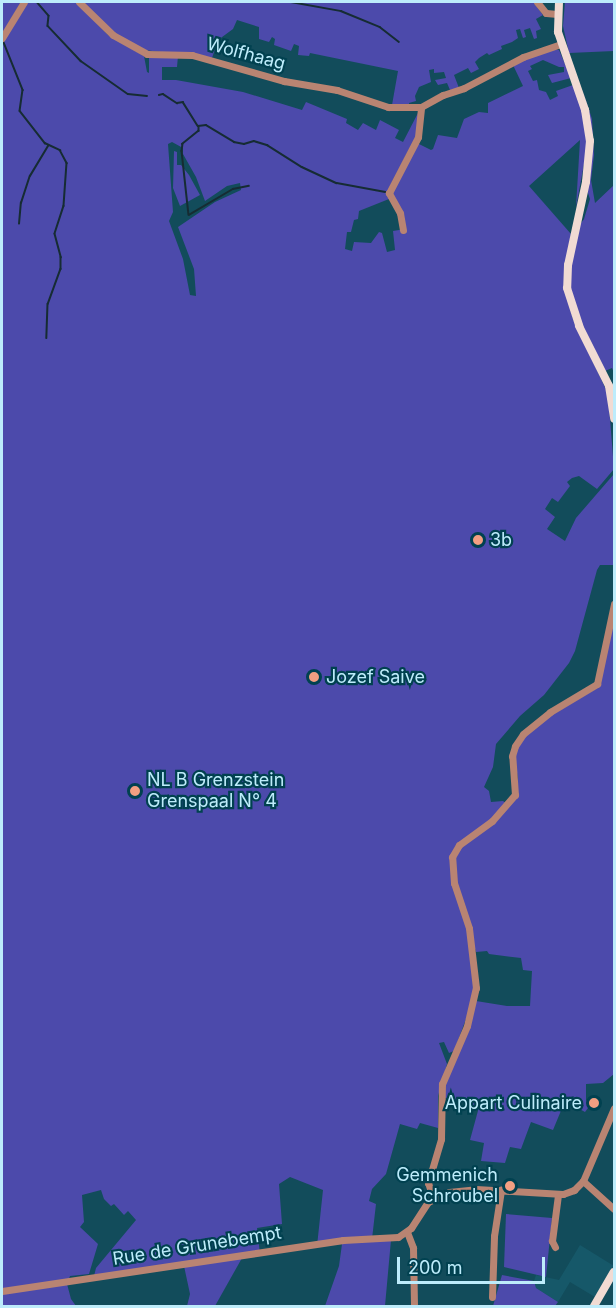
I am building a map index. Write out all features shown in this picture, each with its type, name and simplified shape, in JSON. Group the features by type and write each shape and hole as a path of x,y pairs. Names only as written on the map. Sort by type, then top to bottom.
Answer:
{"main road":[{"path":"559,2 557,14 561,44 588,123 588,165 570,253 567,288 579,326 609,386 615,419"},
{"path":"594,1306 615,1272"}],"street":[{"path":"2,38 24,2"},
{"name":"Wolfhaag","path":"79,2 113,35 147,54 192,55 284,81 337,90 380,106 421,107 441,96 464,88 523,57 561,44"},
{"path":"537,2 546,13 557,14"},
{"path":"403,230 400,213 389,193 418,137 421,107"},
{"path":"433,1198 429,1179 440,1143 442,1084 467,1026 476,988 469,928 454,883 452,857 462,842 492,821 515,795 513,756 515,746 523,734 550,712 597,684 615,604"},
{"path":"414,1306 413,1248 406,1232 433,1198 462,1190 501,1190 558,1195 574,1190 583,1182 615,1108"},
{"path":"583,1182 615,1209"},
{"path":"492,1297 493,1245 501,1190"},
{"path":"555,1246 552,1240 558,1195"},
{"name":"Rue de Grunebempt","path":"2,1291 334,1241 398,1237 406,1232"}],"shaded area":[{"path":"2,2 21,2 2,34"},
{"path":"26,2 76,2 108,35 144,56 147,72 149,73 149,57 178,56 177,67 162,67 162,80 176,80 243,92 302,110 306,102 347,119 346,123 358,130 363,123 376,130 380,120 399,130 395,138 403,142 420,113 418,132 391,184 389,199 359,211 358,219 354,220 351,232 347,232 345,249 352,251 354,242 371,243 379,232 382,233 387,252 395,250 393,231 405,229 392,191 417,143 431,150 438,135 457,138 464,119 479,112 488,113 488,103 523,86 513,65 549,49 559,50 571,78 552,83 548,75 564,72 564,67 543,60 530,66 532,69 528,71 533,81 537,80 539,90 546,92 550,100 558,96 556,91 573,85 583,111 587,148 576,207 580,140 529,186 571,234 565,266 565,290 573,319 608,394 614,469 597,489 579,476 572,478 567,482 570,486 558,502 552,498 545,509 555,517 547,529 565,541 576,518 614,474 614,565 600,565 597,570 575,651 569,663 544,695 520,716 496,744 493,767 484,787 489,791 491,802 503,801 507,804 489,822 462,841 452,855 454,883 471,944 475,974 472,1003 454,1051 449,1053 444,1042 439,1043 447,1064 438,1096 438,1128 420,1123 417,1129 400,1124 386,1174 372,1189 369,1201 376,1204 372,1239 391,1240 385,1306 325,1306 339,1266 342,1244 317,1246 323,1190 290,1177 279,1184 282,1224 257,1228 260,1254 242,1258 215,1306 187,1306 190,1294 184,1266 93,1280 96,1268 136,1220 128,1211 124,1215 114,1204 111,1206 104,1199 101,1190 82,1195 84,1222 80,1227 98,1244 89,1274 70,1276 67,1284 71,1299 76,1306 2,1306 2,40","holes":["172,142 183,148 183,154 196,177 205,201 227,186 240,183 241,190 215,202 178,227 194,269 196,296 190,295 183,259 169,221 173,212 168,144"]},
{"path":"82,2 533,2 543,15 536,19 541,29 536,31 537,38 534,39 530,28 524,30 526,37 523,38 520,29 516,30 518,38 501,46 502,49 489,55 487,53 475,62 479,69 471,73 468,68 454,75 459,88 450,90 447,83 438,85 435,80 446,78 444,72 434,73 434,69 429,70 431,82 419,87 415,96 416,101 409,103 409,106 392,105 398,71 310,53 309,56 298,55 299,46 294,44 291,51 274,45 275,39 272,37 269,42 259,39 259,27 237,20 233,29 218,40 212,58 144,50 115,33"},
{"path":"565,2 614,2 614,51 569,53 563,26"},
{"path":"582,88 592,119 594,155 591,180 595,203 614,185 614,373 612,368 605,371 581,324 570,287 570,266 578,227 584,219 590,199 587,190 589,111"},
{"path":"174,151 177,152 177,165 181,165 189,175 200,195 180,206 173,188"},
{"path":"614,609 614,1074 603,1083 586,1084 586,1100 591,1104 585,1112 565,1101 553,1130 531,1122 521,1149 510,1147 505,1163 481,1161 484,1143 470,1140 479,1107 442,1097 446,1082 476,1001 507,1006 530,1006 532,971 523,970 521,958 489,954 487,951 476,952 454,876 456,851 517,795 518,778 514,756 520,741 540,721 594,690"},
{"path":"506,1214 552,1218 546,1277 504,1267"},
{"path":"580,1245 614,1266 595,1297 570,1282 558,1302 536,1288 534,1281 536,1275 559,1280"},
{"path":"502,1275 534,1281 536,1288 558,1302 555,1306 493,1306"}],"waterway":[{"path":"37,2 49,16 48,26 81,61 128,94 147,96"},
{"path":"291,2 341,11 380,27 399,42"},
{"path":"3,40 23,90 20,111 45,143 60,150 67,163 64,206 55,234 61,257 61,269 48,304 47,338"},
{"path":"159,95 163,94 177,103 183,102 198,126 206,125 234,142 244,144 254,141 267,145 302,167 337,183 385,192"},
{"path":"199,127 199,131 183,144 182,151 189,215 233,189 249,186"},
{"path":"19,224 21,203 30,176 48,146"}],"place":[{"name":"3b","path":"478,540"},
{"name":"Jozef Saive","path":"314,677"},
{"name":"NL B Grenzstein Grenspaal N° 4","path":"135,791"},
{"name":"Appart Culinaire","path":"594,1103"},
{"name":"Gemmenich Schroubel","path":"510,1186"}]}
